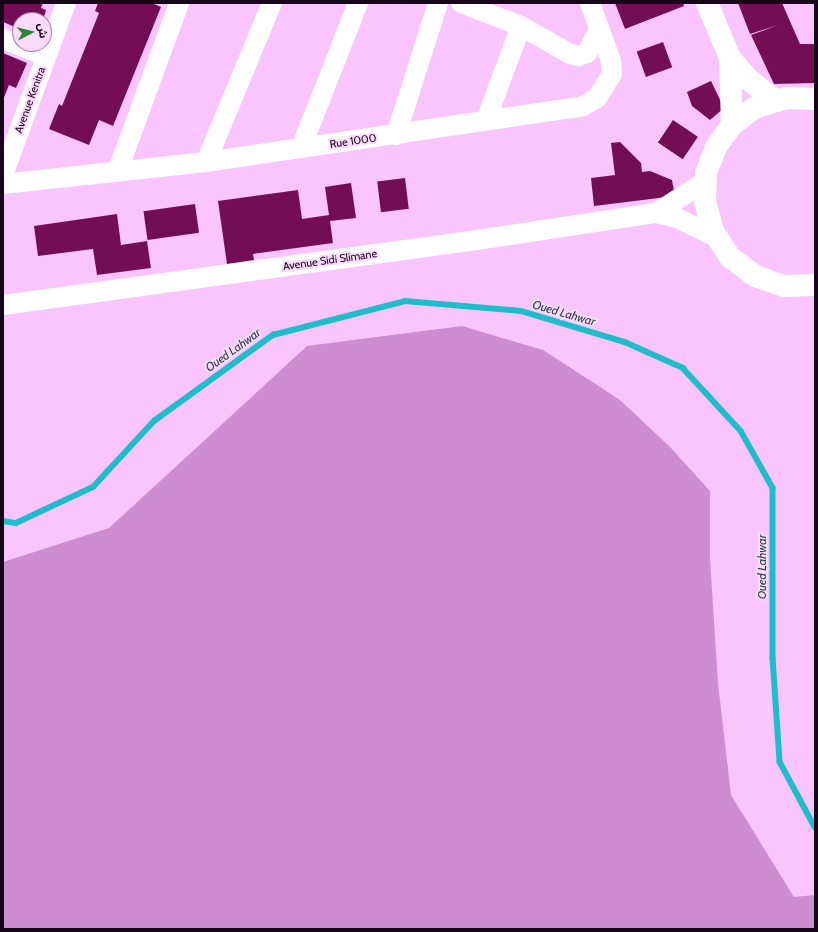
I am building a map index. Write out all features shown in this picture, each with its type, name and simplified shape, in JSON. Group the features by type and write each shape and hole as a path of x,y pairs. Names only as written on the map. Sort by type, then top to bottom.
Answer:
{"street":[{"name":"Avenue Kenitra","path":"3,175 66,3"},
{"path":"118,170 179,3"},
{"path":"206,162 272,3"},
{"path":"301,148 358,3"},
{"path":"396,135 438,3"},
{"path":"461,3 521,26 570,54 578,56 586,53 599,29"},
{"name":"Rue 1000","path":"3,184 118,170 206,162 396,135 583,106 597,98 612,74 611,61 590,3"},
{"path":"707,3 730,58 748,79 776,101"},
{"path":"486,120 521,26"},
{"path":"3,39 46,56"},
{"path":"730,58 732,125"},
{"path":"815,99 786,98 776,101 754,108 732,125 716,147 706,181 705,200 716,236 730,257 755,276 789,286 815,301"},
{"name":"Avenue Sidi Slimane","path":"656,213 706,181"},
{"name":"Avenue Sidi Slimane","path":"3,305 477,240 656,213 677,218 716,236"},
{"path":"789,286 815,286"}],"shaded area":[{"path":"462,326 543,350 620,400 670,447 710,491 710,559 718,683 731,795 794,897 815,895 815,929 3,929 3,562 109,528 307,346"}],"building":[{"path":"3,3 43,3 41,8 46,10 45,12 12,12 12,26 3,22"},
{"path":"98,3 152,3 161,7 113,126 99,120 89,145 49,129 59,104 62,106 99,13 95,11"},
{"path":"615,3 683,3 684,6 625,29"},
{"path":"738,3 782,3 800,44 815,44 815,83 774,84 751,35 778,25 750,34"},
{"path":"663,42 672,67 646,77 637,52"},
{"path":"3,53 27,63 16,88 9,85 3,100"},
{"path":"711,81 724,108 710,120 692,106 687,92"},
{"path":"673,120 698,137 683,159 658,142"},
{"path":"620,142 641,163 642,172 650,171 672,180 675,196 594,206 591,178 615,175 611,143"},
{"path":"405,178 409,209 381,212 377,181"},
{"path":"351,183 356,218 330,221 333,243 253,254 254,260 227,264 218,201 298,190 302,219 329,215 325,187"},
{"path":"195,204 199,233 148,240 144,211"},
{"path":"117,214 121,245 147,241 151,268 97,275 93,249 38,256 34,226"}],"waterway":[{"name":"Oued Lahwar","path":"3,521 16,523 93,487 154,421 273,335 405,301 521,311 625,342 683,368 741,431 773,488 773,658 780,762 815,827"}]}
